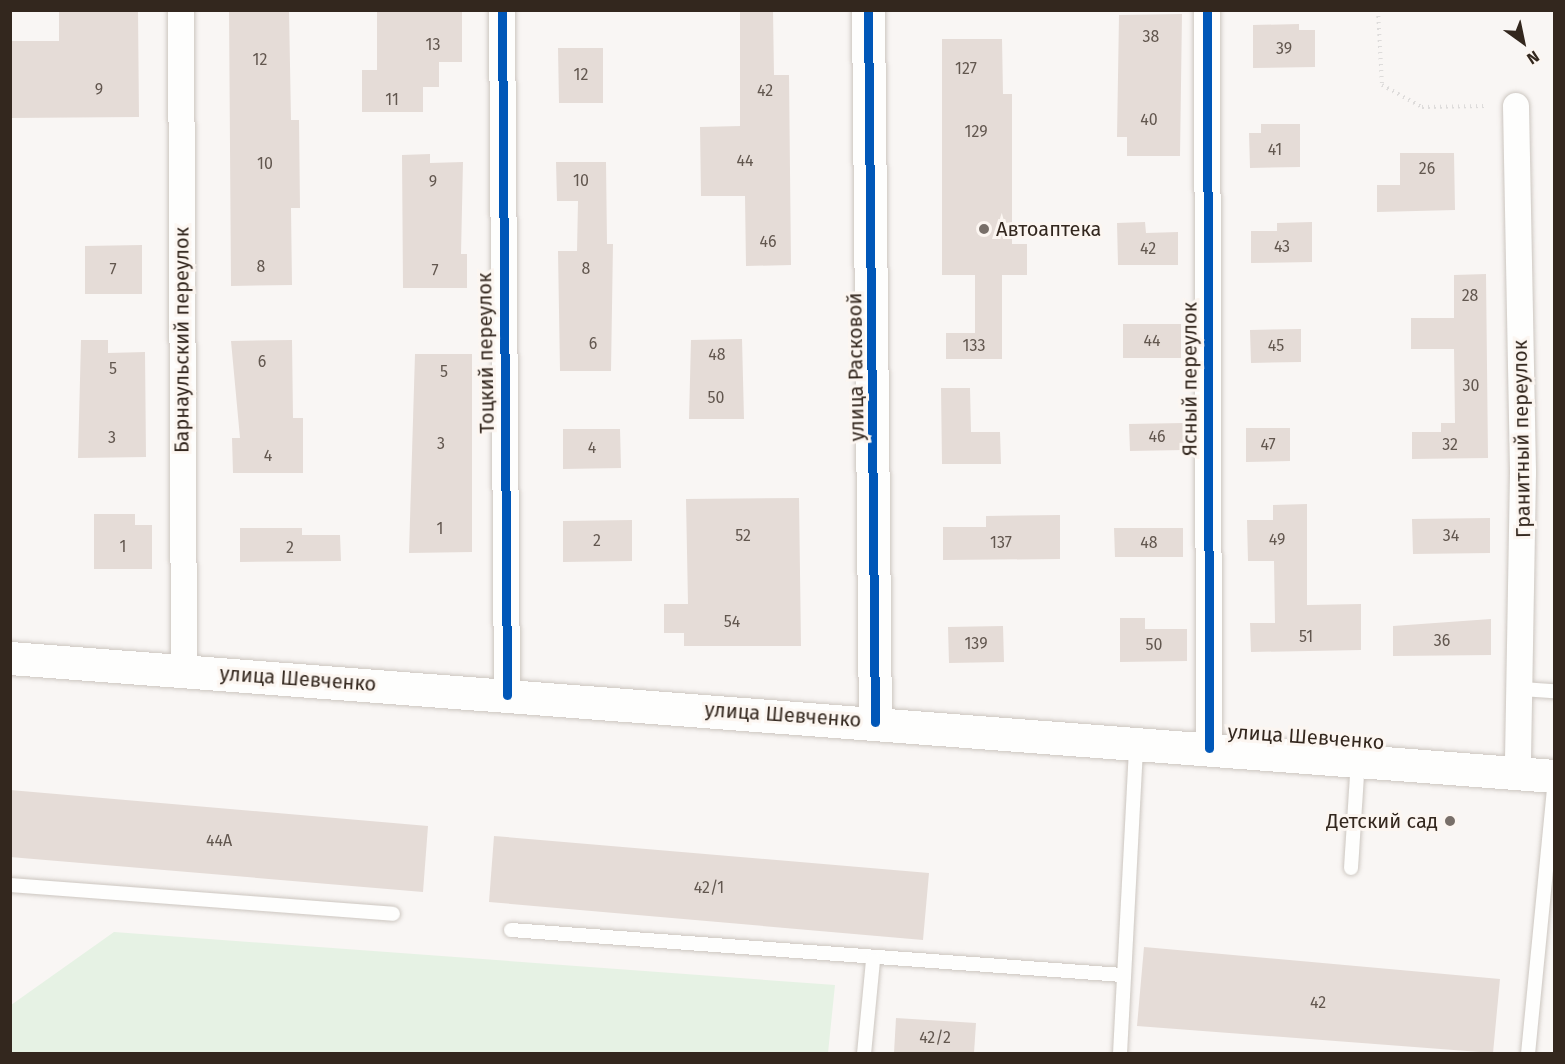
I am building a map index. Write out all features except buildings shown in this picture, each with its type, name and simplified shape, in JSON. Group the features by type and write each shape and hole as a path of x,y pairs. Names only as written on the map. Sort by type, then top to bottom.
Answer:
{"main road":[{"name":"улица Расковой","path":"868,10 875,722"},
{"name":"улица Шевченко","path":"10,657 1136,741 1554,776"}],"street":[{"name":"Барнаульский переулок","path":"181,10 184,670"},
{"name":"Тоцкий переулок","path":"501,10 507,695"},
{"name":"Ясный переулок","path":"1207,10 1209,748"},
{"name":"Гранитный переулок","path":"1516,106 1522,689 1518,772"}],"lane":[{"path":"1522,689 1554,691"},
{"path":"1120,1053 1136,741"},
{"path":"1351,868 1358,759"},
{"path":"1528,1053 1554,787"},
{"path":"10,885 393,914"},
{"path":"511,930 873,960 1123,975"},
{"path":"864,1053 873,960"}],"path":[{"path":"1378,10 1382,85 1422,107 1516,106"}],"green space":[{"path":"114,932 835,985 828,1053 11,1053 11,1005"}],"cycle path":[{"path":"502,10 507,695"},
{"path":"868,10 875,722"},
{"path":"1207,10 1209,748"}],"place":[{"name":"Автоаптека","path":"984,229"},
{"name":"Детский сад","path":"1450,821"}]}
